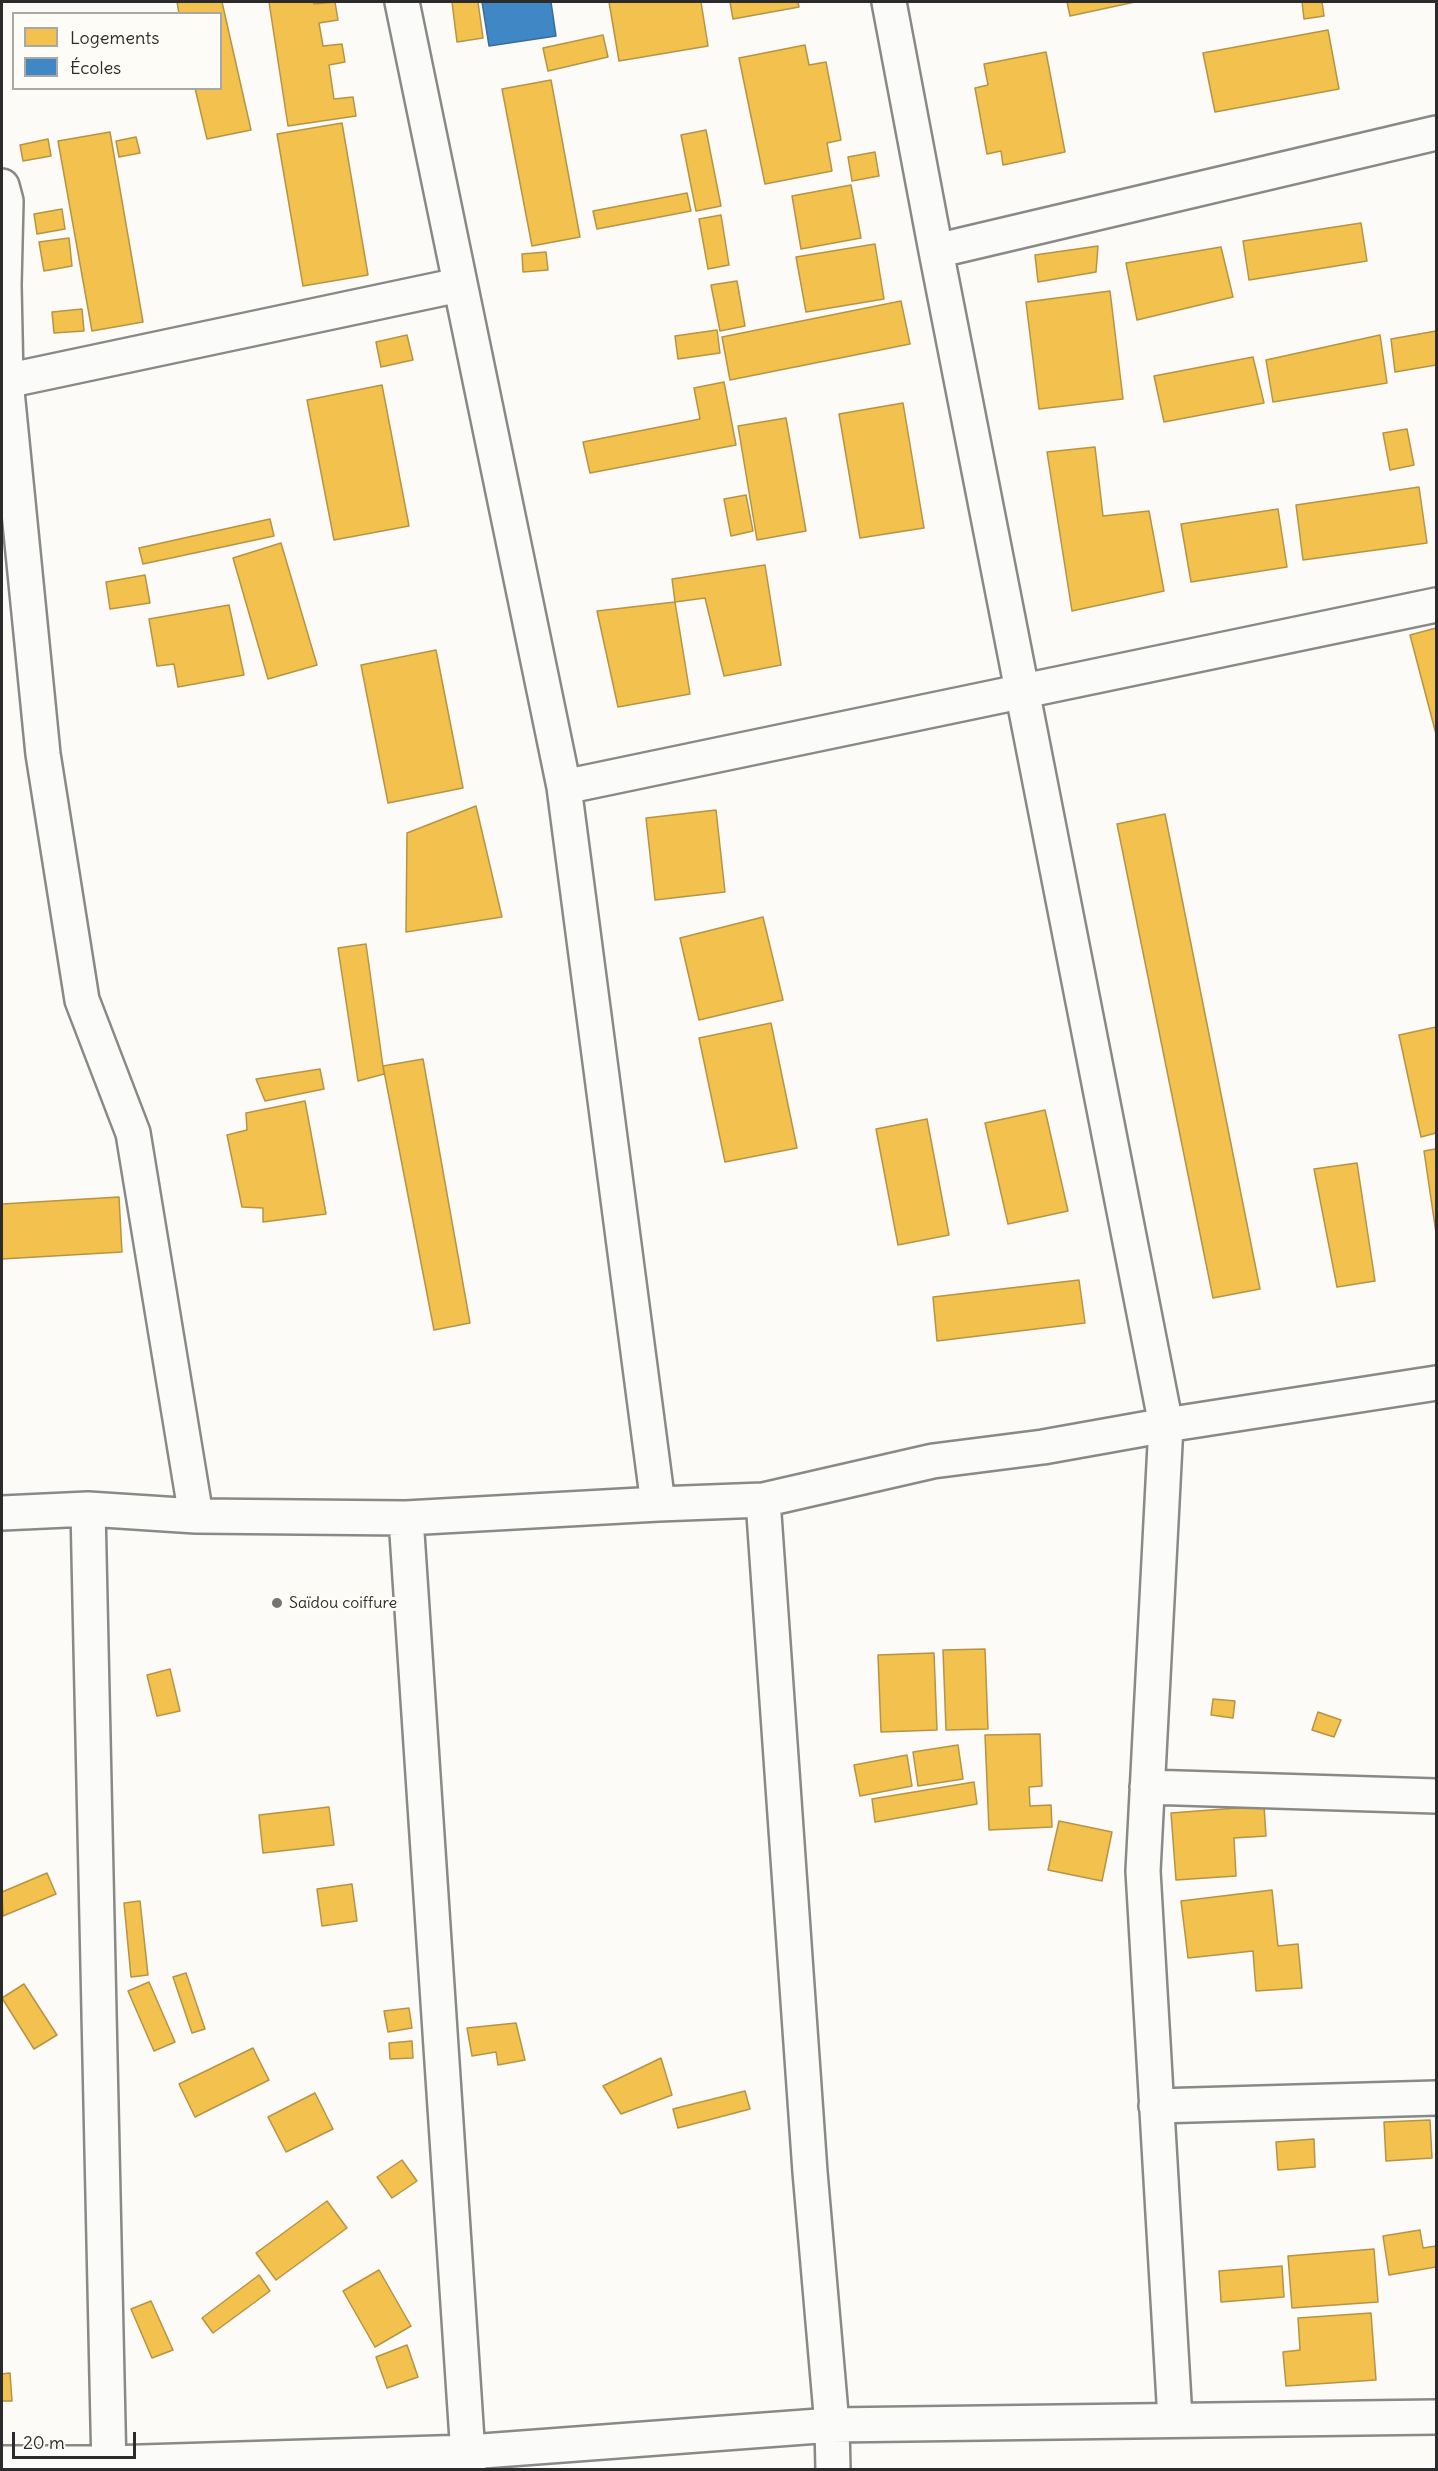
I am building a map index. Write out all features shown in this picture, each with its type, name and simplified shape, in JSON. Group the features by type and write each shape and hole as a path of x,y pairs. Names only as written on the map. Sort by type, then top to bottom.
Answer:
{"street":[{"path":"402,2 564,787 658,1503"},
{"path":"889,2 1166,1425 1143,1871 1174,2419"},
{"path":"936,251 1437,133"},
{"path":"2,186 6,201 4,285 6,381 43,754 82,1000 133,1133 196,1516"},
{"path":"6,381 459,285"},
{"path":"564,787 1437,605"},
{"path":"2,1513 88,1509 196,1516 406,1518 658,1503 763,1500 933,1461 1044,1447 1166,1425 1437,1383"},
{"path":"763,1500 810,2172 832,2425 833,2469"},
{"path":"88,1509 109,2466"},
{"path":"406,1518 469,2461"},
{"path":"1147,1787 1437,1796"},
{"path":"1156,2106 1437,2098"},
{"path":"2,2463 109,2466 469,2461 832,2425 1437,2417"}],"building: Logements":[{"path":"177,2 222,2 251,130 207,139 195,90 222,90 222,12 179,12"},
{"path":"269,2 313,2 314,4 335,2 338,20 319,23 323,46 342,44 345,62 329,65 334,99 353,97 356,116 288,126"},
{"path":"452,2 478,2 483,38 457,42"},
{"path":"609,2 701,2 708,46 619,61"},
{"path":"730,2 798,2 799,7 733,19"},
{"path":"1067,2 1135,2 1070,16"},
{"path":"1302,2 1322,2 1324,16 1304,19"},
{"path":"1328,30 1339,89 1215,112 1203,53"},
{"path":"603,35 608,57 548,71 543,48"},
{"path":"805,45 809,65 826,62 841,140 827,143 832,171 765,184 739,58"},
{"path":"1046,52 1065,152 1003,165 1001,151 987,154 975,88 988,85 984,64"},
{"path":"551,80 580,237 532,246 502,89"},
{"path":"342,123 368,275 303,286 277,134"},
{"path":"706,130 721,206 696,211 681,135"},
{"path":"110,132 143,322 92,331 58,141"},
{"path":"136,137 140,153 119,157 116,141"},
{"path":"48,139 51,156 23,161 20,145"},
{"path":"875,152 879,176 852,181 848,157"},
{"path":"851,185 861,238 801,249 792,196"},
{"path":"687,193 691,211 597,229 593,211"},
{"path":"62,209 65,229 37,234 34,214"},
{"path":"721,215 729,265 708,269 699,219"},
{"path":"1361,223 1367,261 1249,280 1243,241"},
{"path":"69,238 72,266 44,271 39,242"},
{"path":"875,244 884,299 806,312 796,257"},
{"path":"1098,246 1096,272 1038,282 1035,255"},
{"path":"1221,247 1233,297 1137,320 1126,263"},
{"path":"546,252 548,270 523,272 522,254"},
{"path":"737,281 745,326 720,331 711,285"},
{"path":"1110,291 1123,399 1039,409 1026,302"},
{"path":"901,301 910,344 730,380 722,337"},
{"path":"82,309 84,331 54,333 52,312"},
{"path":"717,330 720,353 678,359 675,336"},
{"path":"1436,331 1436,365 1395,372 1391,339"},
{"path":"407,335 413,360 381,367 376,342"},
{"path":"1380,335 1387,383 1273,402 1266,360"},
{"path":"1253,357 1264,403 1164,422 1154,376"},
{"path":"724,382 736,445 590,473 583,442 700,419 694,388"},
{"path":"382,385 409,526 334,540 307,400"},
{"path":"903,403 924,528 860,538 839,414"},
{"path":"786,418 806,531 757,540 738,426"},
{"path":"1407,429 1414,465 1390,470 1383,433"},
{"path":"1095,447 1103,516 1149,511 1164,591 1072,611 1047,452"},
{"path":"1419,487 1427,543 1303,560 1296,505"},
{"path":"746,495 753,531 731,536 724,499"},
{"path":"1278,509 1287,567 1191,582 1181,524"},
{"path":"270,519 274,536 143,564 139,548"},
{"path":"281,543 317,665 268,679 233,558"},
{"path":"765,565 781,665 724,676 705,598 675,602 672,579"},
{"path":"145,575 150,603 110,609 106,582"},
{"path":"675,602 690,694 618,707 597,611"},
{"path":"229,605 244,675 178,687 174,664 157,666 149,619"},
{"path":"1436,628 1436,734 1410,635"},
{"path":"436,650 463,788 388,803 361,665"},
{"path":"476,806 502,917 406,932 407,833"},
{"path":"716,810 725,892 655,900 646,818"},
{"path":"1165,814 1260,1289 1213,1298 1117,824"},
{"path":"763,917 783,1000 699,1020 680,938"},
{"path":"366,944 384,1074 358,1081 338,948"},
{"path":"771,1023 797,1148 725,1162 699,1038"},
{"path":"1436,1027 1436,1133 1421,1137 1399,1035"},
{"path":"423,1059 470,1323 434,1330 383,1066"},
{"path":"320,1069 324,1089 265,1101 256,1079"},
{"path":"305,1101 326,1214 263,1222 263,1208 242,1207 227,1135 247,1130 246,1113"},
{"path":"1045,1110 1068,1211 1008,1224 985,1123"},
{"path":"927,1119 949,1235 898,1245 876,1129"},
{"path":"1436,1149 1436,1233 1424,1151"},
{"path":"1357,1163 1375,1281 1337,1287 1314,1169"},
{"path":"119,1197 122,1252 2,1259 2,1204"},
{"path":"1079,1280 1085,1323 937,1341 933,1297"},
{"path":"985,1649 988,1729 946,1730 943,1650"},
{"path":"934,1653 937,1730 881,1732 878,1655"},
{"path":"170,1669 180,1711 157,1716 147,1675"},
{"path":"1213,1699 1235,1701 1233,1718 1211,1715"},
{"path":"1318,1712 1341,1720 1334,1737 1312,1730"},
{"path":"1040,1734 1042,1786 1029,1787 1030,1806 1051,1805 1052,1827 989,1830 985,1735"},
{"path":"958,1745 963,1779 918,1786 913,1752"},
{"path":"907,1755 912,1786 860,1796 854,1765"},
{"path":"974,1782 977,1804 875,1822 872,1799"},
{"path":"1264,1806 1266,1836 1234,1838 1236,1876 1176,1880 1171,1813"},
{"path":"329,1807 334,1845 263,1853 259,1815"},
{"path":"1059,1821 1112,1832 1102,1881 1048,1870"},
{"path":"47,1873 56,1894 3,1916 2,1892"},
{"path":"352,1884 357,1921 322,1926 317,1889"},
{"path":"1272,1890 1278,1946 1298,1944 1302,1988 1256,1991 1253,1951 1188,1958 1181,1901"},
{"path":"140,1901 148,1975 131,1977 124,1903"},
{"path":"186,1973 205,2029 192,2033 173,1977"},
{"path":"149,1982 175,2042 154,2051 128,1991"},
{"path":"24,1984 57,2035 34,2049 2,1998"},
{"path":"409,2008 412,2028 388,2032 384,2011"},
{"path":"516,2023 525,2060 498,2065 496,2052 472,2056 467,2028"},
{"path":"412,2041 413,2058 390,2059 389,2043"},
{"path":"253,2048 269,2080 195,2117 179,2084"},
{"path":"661,2058 672,2095 621,2114 603,2086"},
{"path":"745,2091 750,2109 678,2128 673,2109"},
{"path":"315,2093 333,2129 286,2152 268,2117"},
{"path":"1430,2120 1432,2158 1386,2161 1384,2122"},
{"path":"1314,2139 1315,2167 1278,2170 1276,2142"},
{"path":"402,2160 417,2181 392,2198 377,2177"},
{"path":"327,2201 347,2228 276,2280 256,2253"},
{"path":"1420,2230 1423,2248 1436,2246 1436,2267 1389,2275 1383,2236"},
{"path":"1374,2249 1378,2302 1292,2308 1288,2256"},
{"path":"1282,2266 1284,2297 1221,2302 1219,2271"},
{"path":"379,2270 411,2326 375,2347 343,2291"},
{"path":"259,2275 270,2291 213,2333 202,2318"},
{"path":"151,2301 173,2350 152,2358 131,2309"},
{"path":"1371,2313 1376,2380 1286,2386 1283,2352 1300,2350 1298,2318"},
{"path":"407,2345 418,2377 387,2388 376,2357"},
{"path":"10,2373 12,2401 2,2401 2,2374"}],"building: Écoles":[{"path":"482,2 551,2 556,36 489,46"}],"place":[{"name":"Saïdou coiffure","path":"277,1603"}]}
